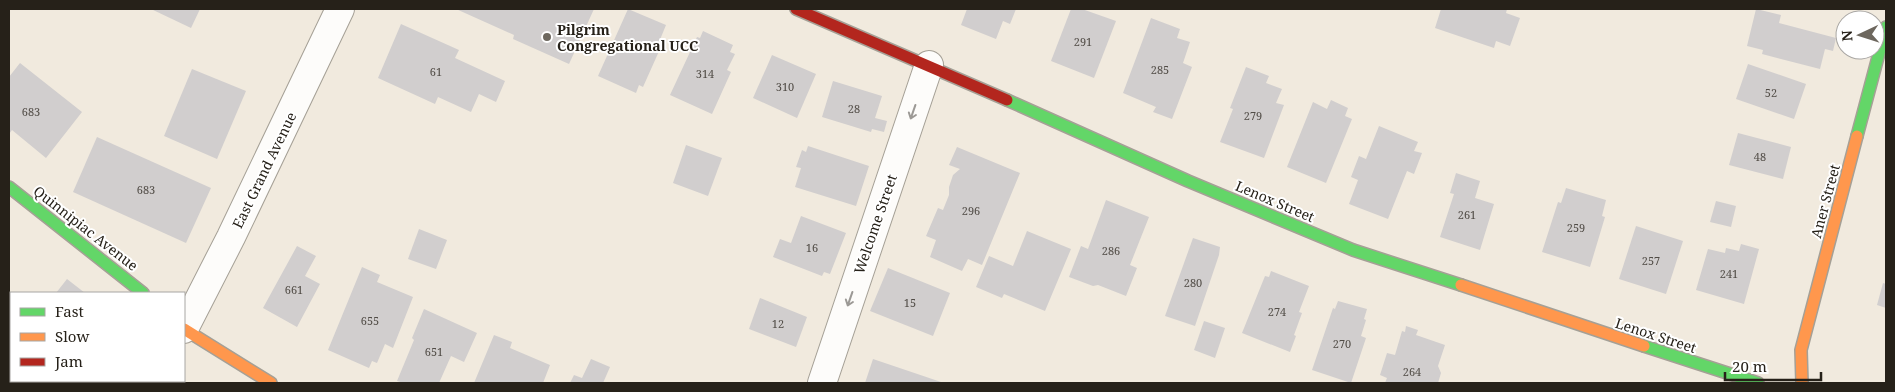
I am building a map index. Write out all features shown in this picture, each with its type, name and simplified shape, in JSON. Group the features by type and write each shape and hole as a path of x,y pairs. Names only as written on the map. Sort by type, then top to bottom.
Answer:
{"street":[{"name":"East Grand Avenue","path":"185,327 231,238 340,9"},
{"name":"Lenox Street","path":"796,9 929,65 1188,181 1353,250 1758,383"},
{"name":"Aner Street","path":"1802,383 1801,350 1886,28"},
{"name":"Welcome Street","path":"822,383 929,65"},
{"name":"Quinnipiac Avenue","path":"9,187 143,292"},
{"path":"185,330 271,383"}],"building":[{"path":"151,9 200,9 191,28"},
{"name":"Pilgrim Congregational UCC","path":"456,9 594,9 569,64 513,39 514,35"},
{"path":"628,9 666,25 657,47 660,49 643,87 639,85 636,93 598,76"},
{"path":"967,9 1016,9 1010,24 1003,21 996,39 961,25"},
{"path":"1071,9 1082,9 1116,21 1094,78 1051,61"},
{"path":"1441,9 1507,9 1506,13 1520,18 1510,46 1496,41 1494,48 1435,28"},
{"path":"1756,9 1781,15 1779,23 1835,38 1833,51 1825,49 1820,69 1762,54 1763,50 1747,46"},
{"path":"1151,18 1180,29 1177,38 1190,42 1183,63 1192,67 1172,119 1153,112 1156,107 1123,93"},
{"path":"401,24 459,50 455,58 505,81 496,102 479,94 471,112 438,97 435,104 378,78"},
{"path":"703,31 733,45 730,52 735,54 727,70 731,72 712,114 670,95 697,37 700,38"},
{"path":"772,55 816,74 797,118 753,98"},
{"path":"20,63 82,112 46,158 12,130 9,134 9,77"},
{"path":"1748,64 1806,84 1794,119 1736,99"},
{"path":"1246,67 1269,76 1266,83 1282,89 1276,103 1284,105 1264,158 1220,142 1233,109 1230,108"},
{"path":"192,69 246,91 217,159 164,136"},
{"path":"833,81 882,96 875,118 887,121 884,132 872,129 871,132 822,117"},
{"path":"1331,100 1348,108 1345,116 1352,119 1326,183 1287,167 1313,102 1327,109"},
{"path":"1379,126 1418,142 1414,151 1422,153 1414,174 1407,171 1388,219 1349,204 1358,180 1351,177 1359,156 1366,159"},
{"path":"1738,133 1791,147 1783,179 1729,165"},
{"path":"97,137 211,188 186,243 73,192"},
{"path":"686,145 722,158 708,196 673,183"},
{"path":"808,146 869,166 856,206 795,187 801,168 796,167 802,150 806,152"},
{"path":"957,147 1020,173 982,265 968,259 962,271 930,257 936,240 926,236 938,208 943,210 949,195 949,187 953,175 960,169 949,165"},
{"path":"1456,173 1480,181 1475,198 1494,204 1480,250 1440,237 1454,194 1450,193"},
{"path":"1566,188 1606,200 1602,216 1605,217 1590,267 1542,252 1558,202 1561,203"},
{"path":"1106,200 1149,217 1130,265 1137,268 1126,296 1098,285 1093,286 1069,277 1081,246 1088,249"},
{"path":"1716,201 1736,206 1731,227 1710,222"},
{"path":"801,216 846,233 830,274 824,272 822,276 773,257 780,239 791,243"},
{"path":"1636,226 1683,241 1666,294 1619,279"},
{"path":"419,229 447,240 436,269 408,259"},
{"path":"1027,231 1071,249 1045,311 1004,294 1002,298 976,287 989,256 1013,266"},
{"path":"1193,238 1220,247 1195,326 1165,316"},
{"path":"1741,244 1759,249 1744,304 1696,290 1708,249 1725,253 1726,248 1739,251"},
{"path":"297,246 316,256 305,276 320,284 297,327 263,308"},
{"path":"362,267 380,275 377,282 413,297 393,348 385,344 377,363 372,361 369,368 328,350"},
{"path":"888,268 950,293 933,336 870,311"},
{"path":"1271,271 1309,286 1299,312 1302,313 1290,352 1242,333 1265,276 1269,277"},
{"path":"67,279 84,292 57,292"},
{"path":"1883,283 1886,284 1886,308 1877,305"},
{"path":"760,298 807,317 796,347 749,329"},
{"path":"1338,301 1367,309 1361,336 1366,338 1351,383 1312,370 1333,308 1335,309"},
{"path":"424,309 477,333 464,362 451,356 439,383 404,383 397,381 414,340 412,338"},
{"path":"1204,321 1225,328 1215,358 1194,350"},
{"path":"1406,326 1418,330 1416,335 1445,345 1438,366 1441,373 1438,383 1385,383 1387,378 1380,375 1387,353 1395,355 1402,331 1405,332"},
{"path":"494,335 512,342 510,348 550,365 543,383 474,383"},
{"path":"9,350 10,382 74,383 9,383"},
{"path":"591,359 610,367 603,383 570,383 574,375 582,378"},
{"path":"873,359 944,383 865,383"}],"traffic: fast":[{"path":"1857,136 1886,27"},
{"path":"1007,100 1188,181 1353,250 1461,285"},
{"path":"9,187 142,292"},
{"path":"1644,346 1758,383"}],"traffic: slow":[{"path":"1802,383 1801,350 1857,136"},
{"path":"1461,285 1644,346"},
{"path":"185,330 271,383"}],"traffic: jam":[{"path":"796,9 1007,100"}],"place":[{"name":"Pilgrim Congregational UCC","path":"547,37"}]}
